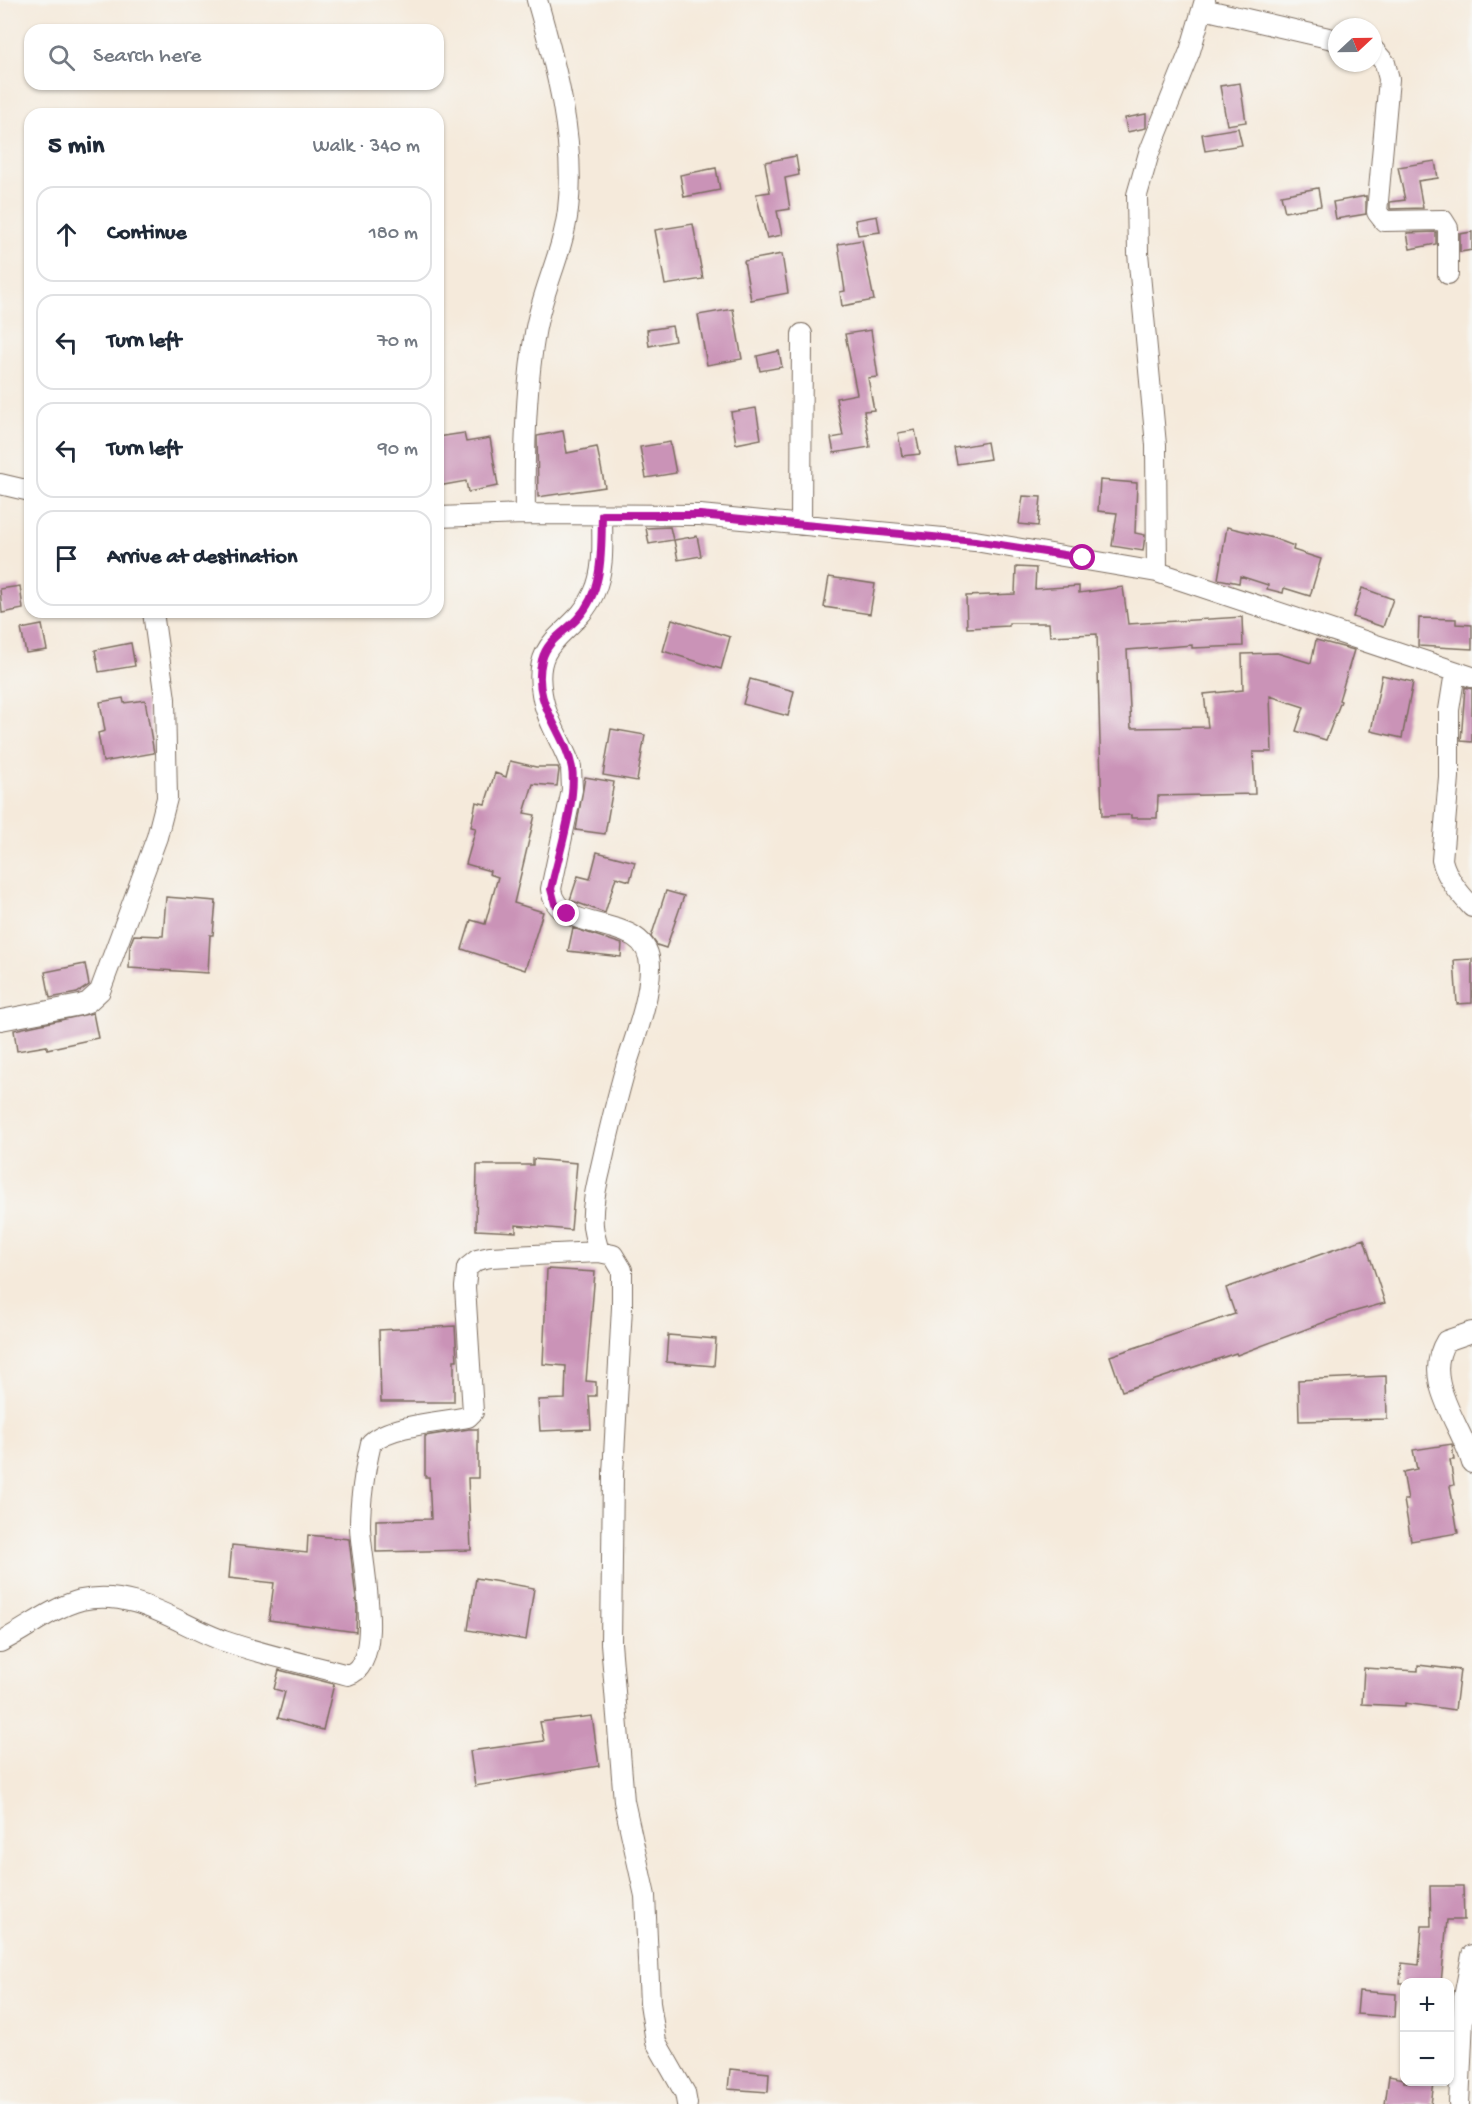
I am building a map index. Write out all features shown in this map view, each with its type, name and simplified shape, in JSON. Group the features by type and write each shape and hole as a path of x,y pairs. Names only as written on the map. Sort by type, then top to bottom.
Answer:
{"street":[{"path":"525,514 525,425 535,333 541,304 560,252 568,208 568,161 561,103 537,0"},
{"path":"1157,572 1156,445 1138,253 1137,195 1149,153 1190,51 1204,4 1328,38"},
{"path":"1382,60 1389,79 1377,212 1384,221 1443,220 1448,228 1448,274"},
{"path":"801,525 802,334"},
{"path":"0,484 24,489"},
{"path":"444,517 525,514 700,515 975,541 1157,572 1464,674 1449,710 1449,777 1443,860 1445,871 1455,888 1472,907"},
{"path":"599,1252 593,1226 595,1193 621,1082 639,1026 650,967 644,947 637,939 619,929 567,914 558,909 552,897 551,889 572,790 572,767 548,716 540,677 547,648 578,618 594,592 601,564 602,515"},
{"path":"2,1020 80,1005 88,1002 100,991 157,837 167,798 165,699 154,618"},
{"path":"0,1642 23,1632 48,1614 81,1600 107,1598 140,1602 223,1640 348,1675 354,1673 364,1658 369,1637 360,1526 371,1443 377,1437 392,1431 468,1417 473,1412 465,1287 467,1268 477,1260 490,1257 599,1252 613,1254 622,1270 613,1474 611,1643 624,1801 645,1896 650,2003 656,2043 685,2093 687,2104"},
{"path":"1472,1332 1446,1341 1438,1364 1444,1397 1460,1430 1472,1463"},
{"path":"1459,2104 1464,1997 1472,1955"}],"building":[{"path":"1240,83 1246,122 1227,125 1220,86"},
{"path":"1146,114 1146,128 1127,132 1125,118"},
{"path":"1238,128 1242,145 1205,151 1202,134"},
{"path":"796,156 799,175 785,178 790,209 777,211 782,235 767,238 756,194 770,192 765,162"},
{"path":"1435,161 1438,178 1418,181 1423,208 1390,209 1390,202 1405,200 1398,167"},
{"path":"716,168 720,190 684,197 680,175"},
{"path":"1318,188 1321,206 1285,212 1281,195"},
{"path":"1366,196 1366,214 1336,219 1333,202"},
{"path":"877,216 880,232 858,235 855,220"},
{"path":"693,224 703,279 665,285 655,230"},
{"path":"1436,232 1436,244 1410,249 1407,233"},
{"path":"1472,232 1472,250 1460,252 1460,234"},
{"path":"862,240 874,300 842,306 840,292 845,291 838,244"},
{"path":"782,254 788,293 751,300 744,261"},
{"path":"733,309 742,359 707,365 698,315"},
{"path":"672,326 675,341 649,346 647,330"},
{"path":"871,330 878,377 868,378 874,410 864,411 870,447 834,453 831,438 843,436 836,398 857,394 845,334"},
{"path":"779,351 782,367 760,371 757,356"},
{"path":"756,408 761,439 736,444 731,412"},
{"path":"915,430 920,454 902,456 898,433"},
{"path":"563,431 567,453 597,447 605,487 538,497 537,436"},
{"path":"464,433 466,442 490,438 498,486 468,492 466,481 444,485 444,436"},
{"path":"670,442 676,473 646,478 640,447"},
{"path":"987,442 990,459 957,464 954,448"},
{"path":"1100,480 1137,483 1135,533 1145,535 1143,551 1112,546 1117,513 1098,511"},
{"path":"1023,496 1041,497 1038,526 1019,524"},
{"path":"670,527 673,540 649,544 646,528"},
{"path":"1227,527 1273,538 1294,546 1293,550 1321,559 1310,596 1284,588 1283,593 1267,589 1268,585 1240,576 1239,583 1218,579"},
{"path":"697,536 701,556 678,560 674,540"},
{"path":"1016,567 1036,568 1035,589 1079,586 1079,593 1123,587 1128,624 1242,617 1243,646 1192,648 1192,645 1127,650 1131,728 1208,727 1204,694 1243,690 1242,654 1277,653 1311,663 1316,640 1354,650 1339,700 1341,701 1326,740 1296,731 1304,707 1270,696 1272,752 1253,752 1255,794 1158,796 1157,818 1131,818 1131,815 1102,816 1097,634 1050,636 1049,623 1009,623 1009,626 967,628 966,596 1015,594"},
{"path":"829,577 875,584 870,614 824,607"},
{"path":"20,586 23,609 2,613 0,589"},
{"path":"1362,588 1393,599 1383,627 1353,617"},
{"path":"1419,618 1456,619 1456,624 1472,625 1472,649 1418,646"},
{"path":"672,619 730,637 721,669 663,651"},
{"path":"42,625 47,650 26,653 21,629"},
{"path":"131,643 135,666 99,672 95,650"},
{"path":"1382,675 1413,682 1402,738 1371,731"},
{"path":"750,679 794,691 788,716 743,704"},
{"path":"1465,687 1472,689 1472,742 1461,741"},
{"path":"123,698 124,703 145,700 154,753 103,762 98,733 105,731 100,702"},
{"path":"611,729 645,735 637,781 603,775"},
{"path":"510,761 536,767 558,767 559,770 557,786 533,784 524,813 535,815 514,903 543,912 525,970 462,949 471,920 485,924 498,877 489,874 490,871 466,864 476,828 471,827 476,802 485,804 495,773 506,777"},
{"path":"585,777 614,782 605,834 576,830"},
{"path":"597,852 635,862 630,881 616,877 605,913 570,900 578,876 590,879"},
{"path":"666,891 684,896 666,948 657,945 651,937"},
{"path":"166,897 216,901 213,935 210,935 208,973 129,968 130,945 134,935 163,936"},
{"path":"573,928 622,944 621,957 568,951"},
{"path":"1472,959 1472,1003 1457,1004 1454,960"},
{"path":"85,964 89,985 77,993 50,998 45,972"},
{"path":"93,1013 98,1038 47,1049 47,1046 17,1051 14,1030"},
{"path":"533,1159 577,1163 571,1230 516,1225 516,1232 476,1230 477,1165 533,1165"},
{"path":"1364,1239 1385,1303 1349,1313 1237,1355 1236,1353 1122,1391 1110,1356 1235,1314 1226,1288"},
{"path":"547,1269 595,1272 586,1381 596,1382 596,1396 589,1396 591,1429 540,1431 538,1400 565,1399 566,1366 543,1364"},
{"path":"455,1326 457,1360 454,1360 454,1402 381,1402 379,1330"},
{"path":"668,1335 716,1339 714,1366 666,1362"},
{"path":"1386,1376 1387,1419 1299,1421 1298,1380"},
{"path":"478,1429 478,1478 468,1478 471,1550 376,1552 376,1520 431,1519 429,1477 425,1477 425,1436"},
{"path":"1452,1444 1454,1460 1450,1460 1454,1485 1450,1486 1458,1533 1411,1541 1404,1500 1408,1500 1403,1472 1417,1469 1413,1450"},
{"path":"308,1535 349,1539 357,1608 356,1632 269,1620 274,1583 229,1578 232,1545 307,1553"},
{"path":"476,1578 534,1588 526,1640 468,1630"},
{"path":"1418,1665 1460,1670 1455,1710 1405,1703 1405,1706 1362,1704 1364,1668 1418,1671"},
{"path":"279,1670 334,1684 323,1730 278,1718 285,1692 274,1689"},
{"path":"592,1716 599,1766 475,1786 470,1751 544,1741 540,1722"},
{"path":"1430,1886 1463,1886 1464,1920 1447,1920 1441,1978 1400,1978 1402,1963 1419,1965 1422,1926 1431,1926"},
{"path":"1359,1991 1396,1994 1395,2017 1357,2014"},
{"path":"730,2069 769,2073 768,2092 728,2089"},
{"path":"1389,2076 1400,2078 1400,2086 1434,2086 1431,2104 1385,2104"}],"route":[{"path":"567,914 558,909 551,889 572,790 572,767 548,716 540,677 542,660 547,648 578,618 594,592 601,564 602,515 700,515 975,541 1083,558"}]}
